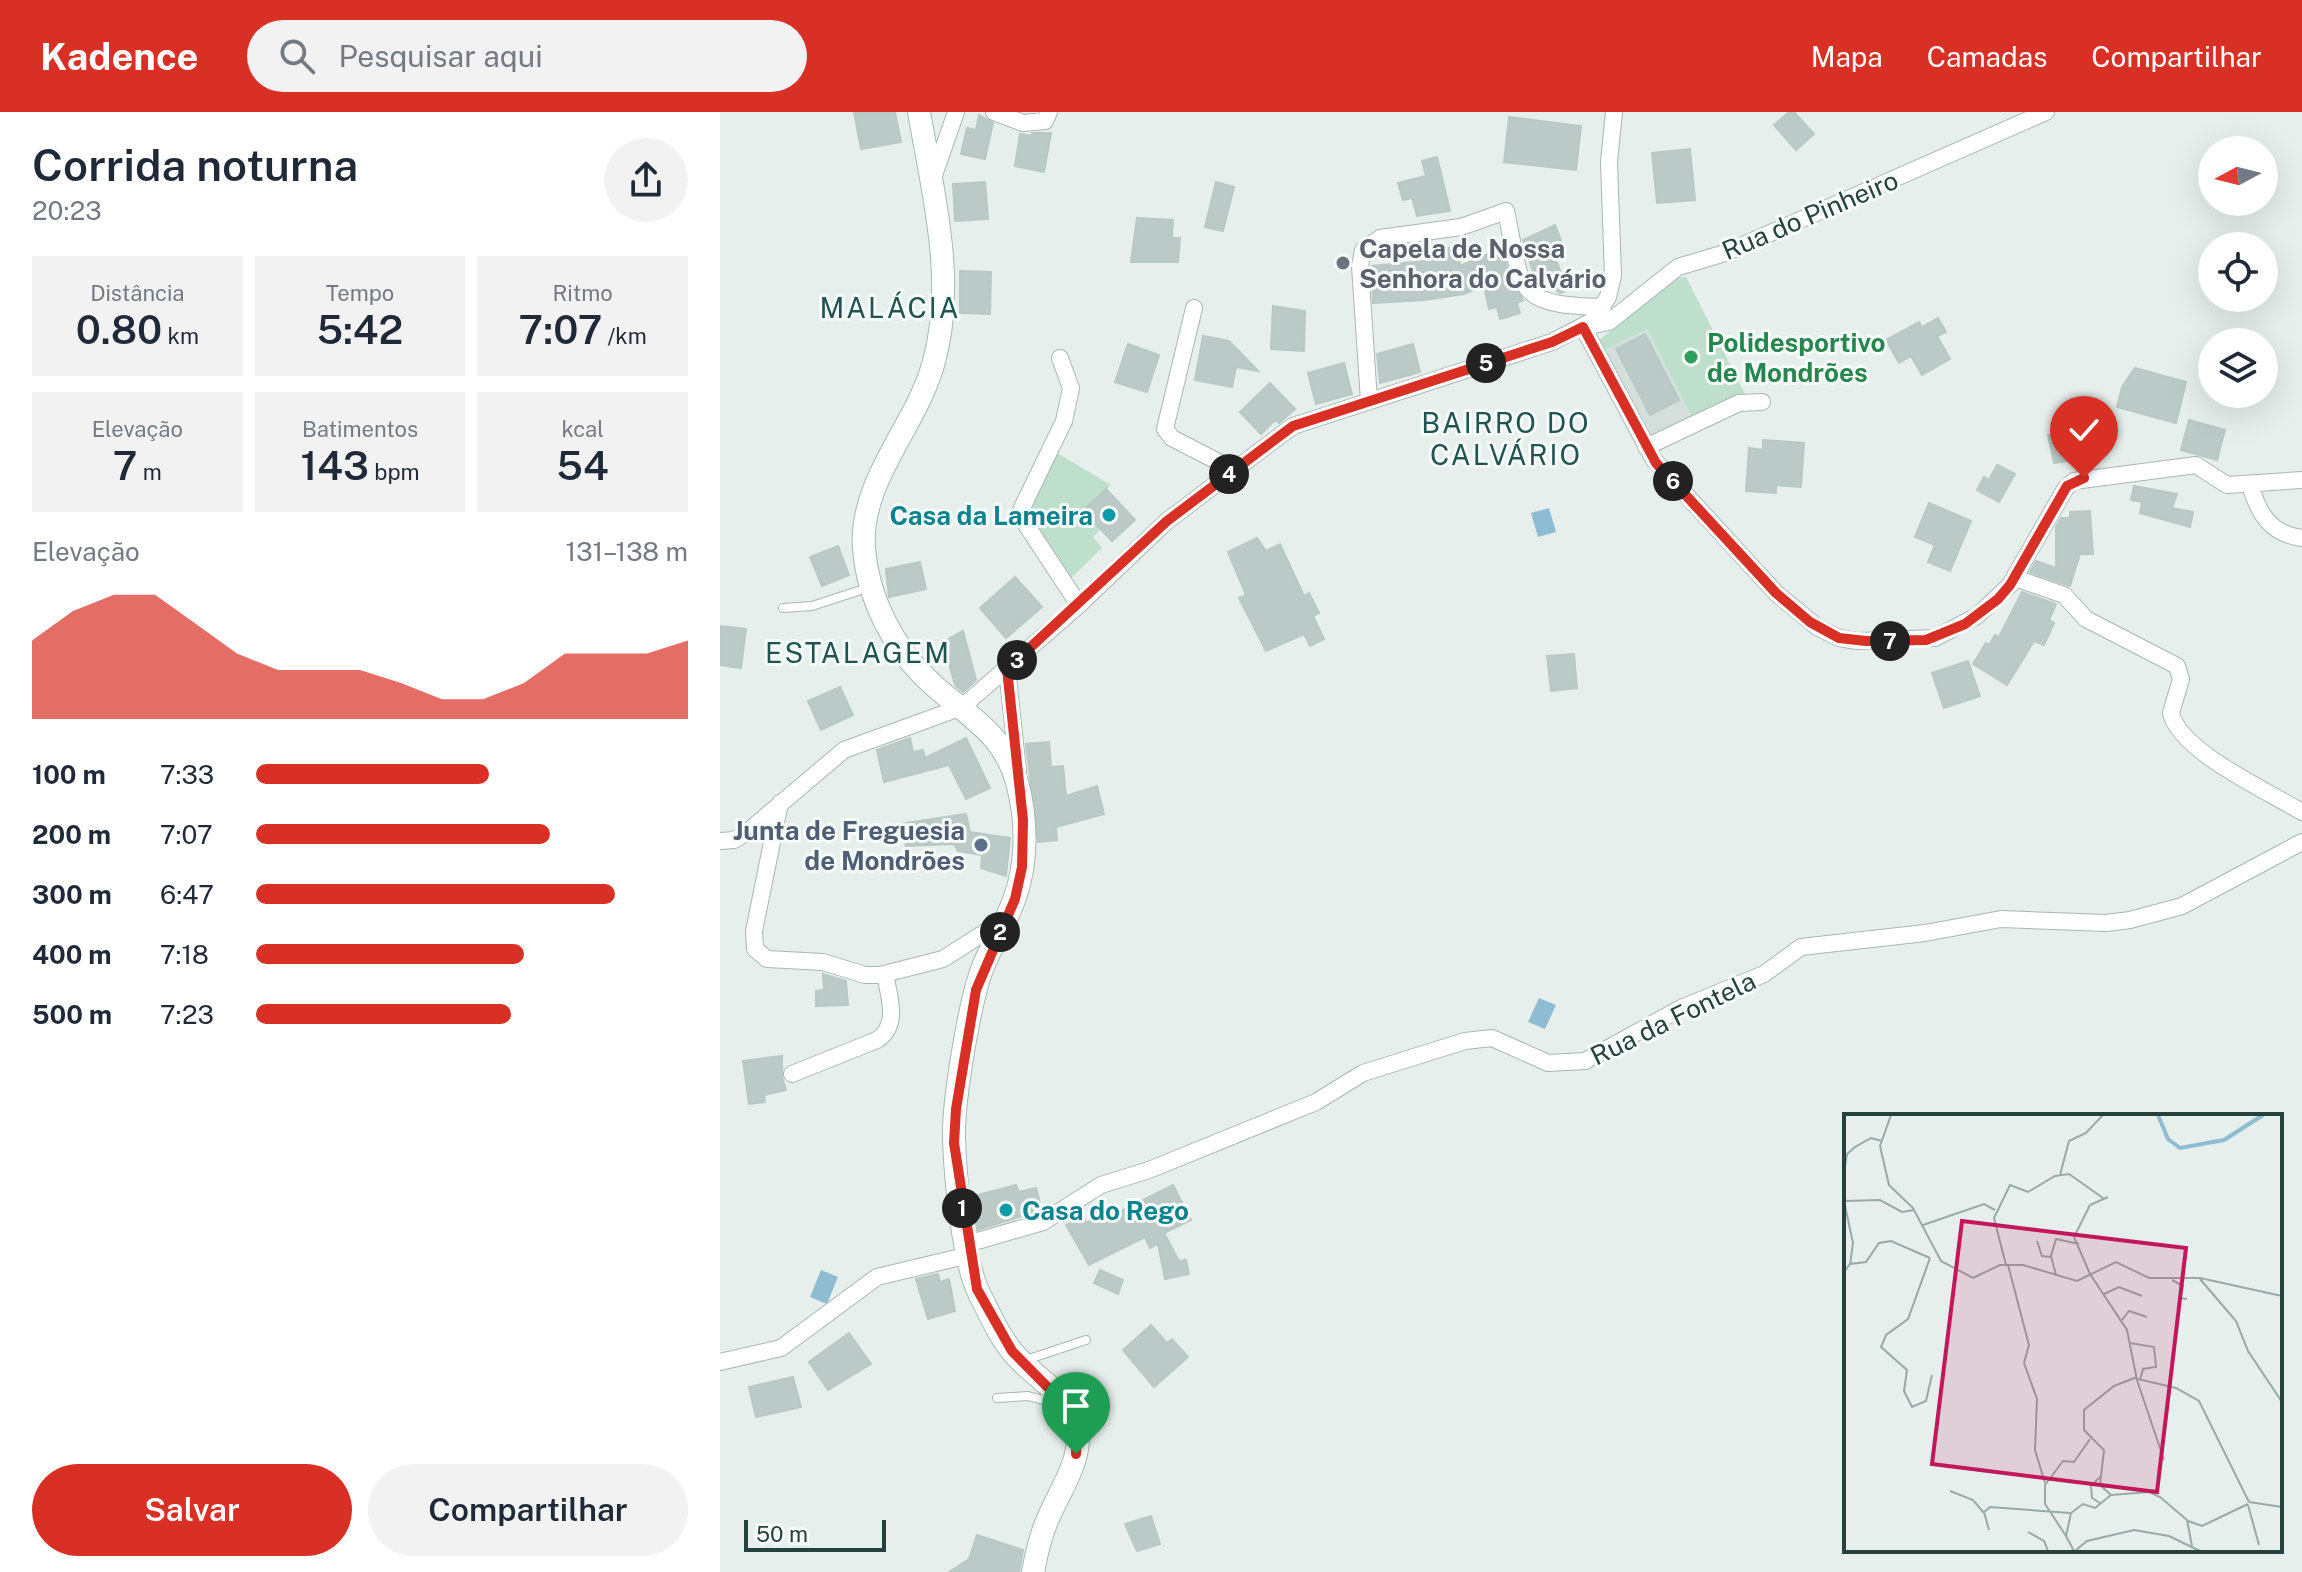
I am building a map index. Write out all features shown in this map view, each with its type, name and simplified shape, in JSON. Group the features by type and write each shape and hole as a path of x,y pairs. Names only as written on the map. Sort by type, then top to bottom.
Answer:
{"main road":[{"path":"919,112 942,270 939,342 923,394 866,507 863,532 870,587 911,663 984,724 1002,745 1015,775 1021,804 1022,867 1006,919 976,990 954,1121 968,1250 980,1296 1021,1361 1070,1410 1077,1429 1076,1454 1045,1524 1033,1572"}],"street":[{"path":"931,183 956,112"},
{"path":"994,112 1026,124 1045,121 1049,112"},
{"path":"1614,112 1609,162 1614,264 1603,307 1583,327 1659,467 1776,593 1810,622 1839,638 1866,641 1935,638 1991,605 2015,578 2065,489 2074,481 2196,465 2224,484 2302,480"},
{"name":"Rua do Pinheiro","path":"962,707 1079,605 1167,521 1301,422 1552,342 1583,327 1605,324 1678,267 1725,253 2046,112"},
{"path":"1369,401 1360,260 1363,250 1375,240 1461,227 1506,211 1521,279 1527,292 1556,305 1603,307"},
{"path":"1194,308 1165,429 1172,438 1234,470"},
{"path":"1060,358 1071,388 1064,421 1019,514 1022,524 1079,605"},
{"path":"1646,447 1739,403 1762,402"},
{"path":"2250,484 2258,508 2267,522 2280,532 2302,538"},
{"path":"2015,578 2060,593 2086,619 2177,666 2181,675 2171,713 2176,728 2211,757 2302,812"},
{"path":"1007,669 1021,804"},
{"path":"720,841 740,837 852,746 962,707"},
{"path":"780,803 754,931 758,953 772,960 823,962 865,975 885,974 951,955 1006,919"},
{"name":"Rua da Fontela","path":"720,1362 781,1348 877,1277 968,1250 1043,1222 1101,1185 1149,1170 1316,1102 1363,1073 1465,1041 1492,1038 1548,1063 1585,1061 1681,1008 1764,974 1801,947 1925,933 2001,919 2106,923 2130,920 2182,906 2302,842"},
{"path":"792,1074 883,1036 892,1015 885,974"}],"lane":[{"path":"783,608 812,606 870,587"},
{"path":"1021,1361 1086,1340"},
{"path":"997,1398 1037,1397 1070,1410"}],"shaded area":[{"path":"1637,309 1693,419 1648,440 1595,343"}],"green space":[{"name":"Polidesportivo de Mondrões","path":"1686,277 1745,394 1693,419 1647,329 1602,351 1597,343 1675,278"},
{"path":"1057,453 1111,485 1084,511 1101,529 1093,537 1102,548 1070,579 1024,517"}],"water":[{"path":"1549,508 1556,532 1538,537 1531,513"},
{"path":"1539,998 1556,1005 1545,1029 1528,1022"},
{"path":"821,1270 838,1277 827,1304 810,1297"}],"building":[{"path":"854,112 895,112 901,142 861,149"},
{"path":"1789,112 1794,112 1814,134 1796,150 1774,125"},
{"path":"979,115 993,123 985,159 961,154 967,128 976,130"},
{"path":"1509,117 1581,126 1576,170 1504,162"},
{"path":"1032,133 1051,133 1044,172 1015,166 1020,134 1032,136"},
{"path":"1690,149 1695,200 1657,203 1652,153"},
{"path":"1437,157 1450,211 1417,216 1412,198 1403,200 1398,183 1426,176 1422,161"},
{"path":"985,182 988,219 955,221 953,184"},
{"path":"1216,182 1234,187 1223,231 1205,227"},
{"path":"1137,218 1173,220 1172,238 1180,238 1178,262 1131,262"},
{"path":"1555,225 1562,243 1555,246 1558,253 1554,255 1566,285 1566,290 1561,293 1536,281 1523,240"},
{"path":"1458,247 1460,266 1502,248 1510,279 1523,300 1517,303 1520,313 1500,319 1497,307 1489,309 1484,286 1464,294 1425,300 1373,303 1372,266 1425,261 1424,250"},
{"path":"960,271 991,272 990,314 960,313"},
{"path":"1273,306 1305,311 1304,351 1271,349"},
{"path":"1938,318 1946,332 1937,336 1950,359 1922,375 1911,356 1899,363 1886,340 1919,322 1922,327"},
{"path":"1645,334 1679,400 1650,415 1616,349"},
{"path":"1203,336 1229,341 1258,371 1236,367 1232,387 1195,380"},
{"path":"1128,344 1159,355 1147,392 1115,382"},
{"path":"1413,344 1420,372 1380,383 1377,354"},
{"path":"1344,363 1352,394 1316,404 1308,373"},
{"path":"2135,368 2186,382 2176,423 2117,407 2122,387"},
{"path":"1270,383 1295,409 1279,423 1275,420 1261,434 1240,412"},
{"path":"2189,420 2225,430 2217,460 2181,450"},
{"path":"2079,421 2085,458 2054,463 2048,435 2056,433 2054,425"},
{"path":"1763,440 1804,443 1801,487 1776,485 1776,493 1746,491 1749,448 1763,450"},
{"path":"1997,465 2015,474 1999,502 1977,490 1984,477 1989,480"},
{"path":"2134,486 2177,494 2172,508 2193,512 2190,527 2140,513 2142,502 2131,500"},
{"name":"Casa da Lameira","path":"1106,489 1135,520 1112,541 1083,511"},
{"path":"1929,503 1971,521 1950,571 1928,562 1935,545 1915,537"},
{"path":"2090,511 2093,554 2080,554 2070,586 2030,572 2036,561 2056,568 2056,527 2061,518 2070,518 2070,512"},
{"path":"1257,538 1266,551 1280,544 1304,596 1309,593 1319,613 1313,616 1324,639 1310,646 1304,634 1266,651 1239,598 1246,595 1228,552"},
{"path":"838,546 849,575 822,586 810,557"},
{"path":"920,562 926,589 889,597 886,569"},
{"path":"1015,577 1042,607 1006,638 980,608"},
{"path":"2022,592 2056,604 2049,620 2054,623 2044,645 2034,641 2007,685 1973,664 1986,643 1989,645 1995,635 1999,637"},
{"path":"720,626 746,629 741,668 720,665"},
{"path":"963,631 976,680 963,692 955,685 943,642"},
{"path":"1574,654 1577,688 1551,691 1547,656"},
{"path":"1968,661 1980,696 1944,708 1932,673"},
{"path":"840,687 853,715 821,730 808,701"},
{"path":"910,738 913,752 923,750 925,758 966,738 990,788 966,799 949,765 884,782 877,750"},
{"path":"1049,742 1051,767 1063,766 1066,796 1097,786 1104,814 1056,827 1057,840 1038,842 1026,744"},
{"path":"966,814 970,832 1010,838 1006,876 981,868 982,855 958,851 954,844 906,846 905,839 900,839 899,824"},
{"path":"823,974 846,981 848,1005 816,1006 816,991 824,990"},
{"path":"782,1056 782,1077 786,1090 764,1095 765,1102 749,1104 743,1061"},
{"name":"Casa do Rego","path":"1016,1185 1019,1192 1036,1188 1042,1210 977,1230 973,1204 980,1203 978,1195"},
{"path":"1173,1185 1191,1220 1164,1233 1179,1261 1186,1260 1189,1274 1165,1279 1158,1244 1150,1248 1145,1237 1089,1265 1066,1225 1083,1217 1086,1223 1103,1214 1105,1219"},
{"path":"1100,1270 1123,1280 1118,1294 1094,1283"},
{"path":"938,1274 940,1282 949,1279 955,1311 928,1319 916,1279"},
{"path":"1151,1325 1167,1343 1172,1339 1188,1357 1154,1387 1123,1350"},
{"path":"849,1333 871,1364 828,1390 809,1362"},
{"path":"793,1377 801,1407 756,1417 749,1387"},
{"path":"1151,1516 1160,1544 1137,1551 1125,1524"},
{"path":"977,1535 1023,1550 1019,1572 949,1572 969,1559"}],"place":[{"name":"Capela de Nossa Senhora do Calvário","path":"1343,263"},
{"name":"Polidesportivo de Mondrões","path":"1691,357"},
{"name":"Casa da Lameira","path":"1109,515"},
{"name":"Junta de Freguesia de Mondrões","path":"981,845"},
{"name":"Casa do Rego","path":"1006,1210"}],"district":[{"name":"MALÁCIA","path":"890,307"},
{"name":"BAIRRO DO CALVÁRIO","path":"1506,438"},
{"name":"ESTALAGEM","path":"858,652"}],"route":[{"path":"1076,1454 1077,1429 1070,1410 1008,1346 977,1289 967,1244 954,1143 954,1121 976,990 984,965 1015,899 1022,867 1023,820 1007,669 1167,521 1293,426 1552,342 1583,327 1656,463 1776,593 1810,622 1839,638 1857,641 1926,640 1965,624 2005,592 2067,486 2084,478"}]}
